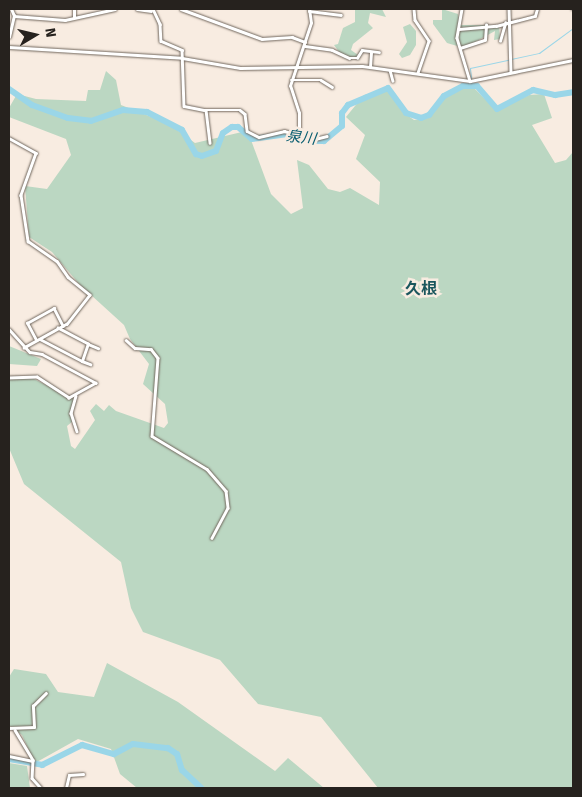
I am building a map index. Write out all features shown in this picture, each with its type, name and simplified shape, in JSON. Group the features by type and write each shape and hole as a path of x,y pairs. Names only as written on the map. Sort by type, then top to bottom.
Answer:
{"street":[{"path":"9,37 10,26 14,16 11,9"},
{"path":"74,9 74,18"},
{"path":"14,16 74,18 115,9"},
{"path":"137,9 152,10 160,24 161,41 181,47 184,106 206,110 240,110 250,134 267,136 284,131 311,140 327,136"},
{"path":"181,9 262,39 292,37 305,45 330,50 349,58 357,58 362,50 371,54 380,52"},
{"path":"414,9 415,20 429,41 418,74"},
{"path":"462,9 459,28 460,48 469,68 470,81"},
{"path":"510,9 512,74"},
{"path":"459,28 486,26 535,16 537,9"},
{"path":"299,135 299,113 290,86 312,20 309,10 341,15"},
{"path":"526,12 527,17"},
{"path":"500,41 505,23"},
{"path":"460,48 483,42 486,26"},
{"path":"330,50 331,44"},
{"path":"9,47 182,58 240,68 370,66 470,81 512,74 573,60"},
{"path":"370,66 371,54"},
{"path":"390,70 393,81"},
{"path":"291,80 322,80 332,87"},
{"path":"206,110 210,143"},
{"path":"267,136 267,141"},
{"path":"9,138 36,153 21,195 28,241 57,261 68,277 90,295 63,326 24,348"},
{"path":"63,326 54,308 27,323 38,340 90,364"},
{"path":"58,328 98,348"},
{"path":"9,329 24,348 94,381 95,386 69,398 37,377 9,378"},
{"path":"126,340 135,348 151,349 158,358 152,436 207,469 226,491 228,508 212,538"},
{"path":"82,361 88,344"},
{"path":"76,396 71,413 77,432"},
{"path":"9,728 15,730 34,727 33,706 46,693"},
{"path":"15,730 32,762 32,778 41,788"},
{"path":"9,756 32,762"},
{"path":"66,788 68,775 83,774"}],"green space":[{"path":"355,9 382,9 386,17 370,13 368,23 373,28 353,44 351,50 358,55 356,58 342,56 334,45 338,44 343,28 355,22"},
{"path":"442,9 458,14 460,25 499,25 500,39 494,40 495,31 464,48 447,43 433,24 433,20 442,20"},
{"path":"410,24 416,31 416,45 410,55 402,58 399,54 407,42 403,27"},
{"path":"106,71 116,80 121,105 169,124 195,143 242,132 251,140 271,194 291,214 303,208 297,160 309,165 328,189 340,192 350,188 379,205 380,182 356,159 365,135 346,117 364,95 387,89 394,93 404,113 414,120 428,118 444,96 460,86 471,85 496,110 529,95 544,94 552,118 532,125 555,163 566,160 573,152 573,788 378,788 321,717 258,704 220,660 143,632 131,608 121,562 24,484 9,448 9,378 34,379 74,399 70,412 73,421 67,426 71,446 75,449 95,420 90,411 96,404 104,411 109,405 116,411 164,428 168,423 165,404 143,384 149,364 130,339 124,325 80,285 52,252 29,237 25,186 47,189 71,155 66,139 9,117 9,108 17,94 36,99 86,101 88,90 100,90"},
{"path":"9,346 41,359 37,366 9,364"},
{"path":"107,663 178,702 275,771 288,758 324,788 137,788 120,774 111,749 78,739 35,763 22,735 9,725 9,677 14,669 46,674 58,692 94,697"},
{"path":"9,763 27,766 30,788 9,788"}],"waterway":[{"path":"472,85 470,68 539,53 573,28"},
{"name":"泉川","path":"9,89 32,105 68,118 91,121 123,110 147,112 182,130 196,154 202,156 216,151 223,133 232,127 238,127 252,139 288,134 306,141 324,141 342,126 342,113 348,105 388,88 406,113 421,118 429,115 444,96 463,86 477,86 497,109 533,90 555,95 573,92"},
{"path":"9,759 42,765 82,745 114,754 133,744 168,748 177,754 182,770 201,788"}],"district":[{"name":"久根","path":"421,289"}]}
